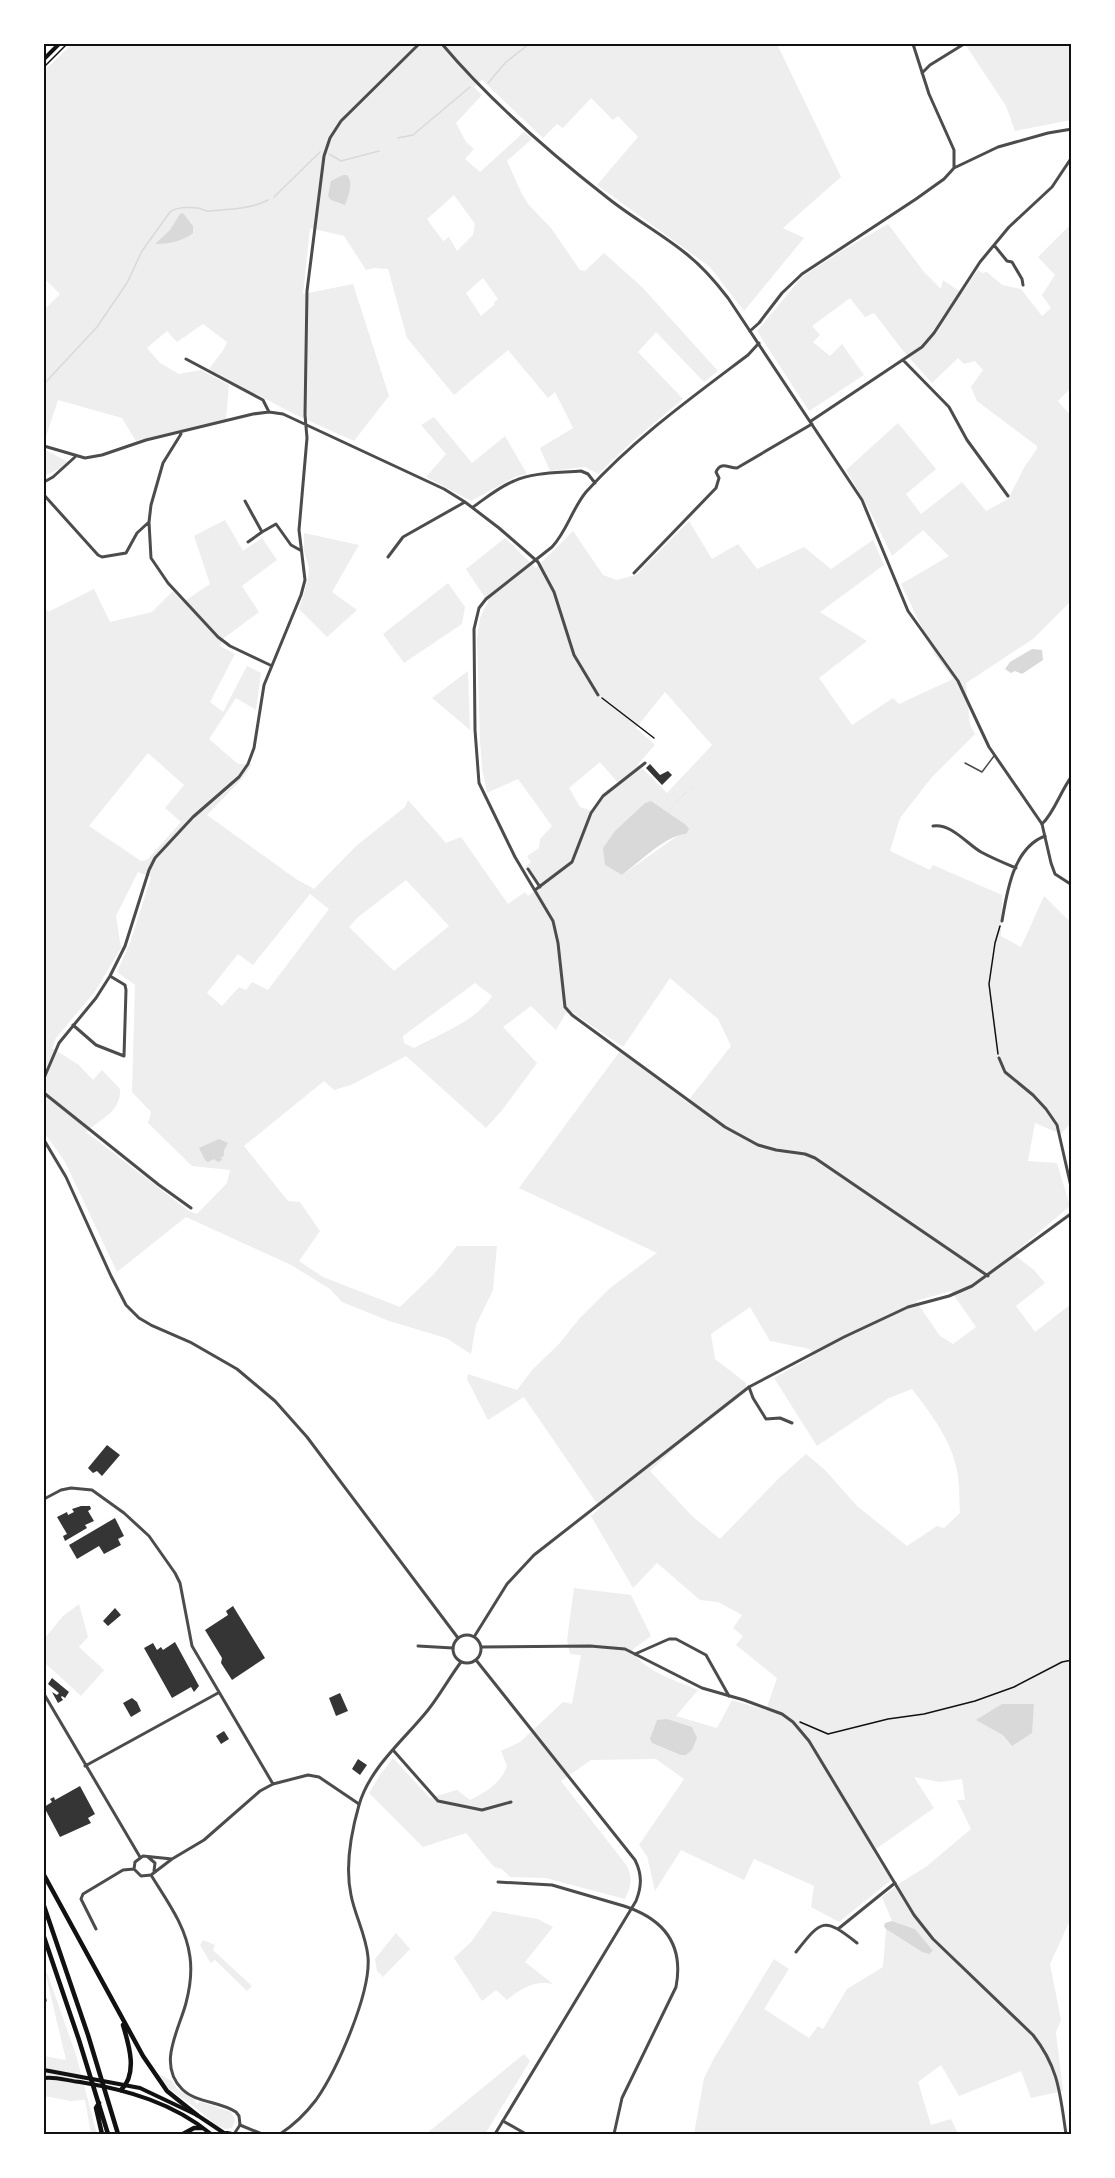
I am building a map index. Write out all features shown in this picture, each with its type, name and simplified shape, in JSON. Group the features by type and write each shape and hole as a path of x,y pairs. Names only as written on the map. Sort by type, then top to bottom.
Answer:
{"highway":[{"path":"44,1875 143,2056 167,2091 197,2115"},
{"path":"44,1906 88,2035 118,2134"},
{"path":"44,1937 108,2134"},
{"path":"121,2017 130,2060 129,2078 121,2090"},
{"path":"99,2103 96,2108 102,2134"},
{"path":"183,2134 194,2128 202,2128"}],"main road":[{"path":"44,59 59,44"},
{"path":"44,2070 119,2083 159,2096 197,2115 223,2134 233,2134"},
{"path":"44,2078 121,2090 181,2113 211,2134"}],"street":[{"path":"44,1078 59,1043 96,998 110,976 125,946 149,870 155,858 194,817 239,777 248,764 254,748 264,685 270,665 298,603 305,580 299,530 307,438 307,291 327,147 341,121 419,44"},
{"path":"442,44 475,81 611,201 695,261 721,289 862,500 908,611 950,669 966,696 978,727 1042,824 1053,870 1058,877 1071,885"},
{"path":"913,44 938,115 954,150 954,168"},
{"path":"922,73 963,44"},
{"path":"750,331 782,293 802,274 916,199 944,179 954,168 998,147 1071,129"},
{"path":"634,573 716,488 719,478 716,472 719,467 723,465 737,468 812,422 922,347 994,245 1009,227 1052,187 1071,157"},
{"path":"994,245 1007,261 1012,262 1023,285"},
{"path":"759,343 748,355 630,447 584,495 561,537 552,547 486,599 478,608 474,629 474,653 479,783 484,798 504,831 515,857 553,921 566,1007 572,1015 725,1127 758,1145 815,1158 988,1276"},
{"path":"186,359 262,400 269,412"},
{"path":"903,360 949,407 967,440 1008,496"},
{"path":"44,446 75,457 85,458 102,455 146,440 254,414 269,412 283,414 444,489 473,507 535,559 554,592 574,655 598,695"},
{"path":"182,433 163,463 151,505 148,522 151,558 168,582 218,637 241,652 270,665"},
{"path":"44,482 75,457"},
{"path":"473,507 515,480 526,477 581,471 588,474 595,483"},
{"path":"44,495 102,557 126,553 137,533 148,522"},
{"path":"244,501 262,532"},
{"path":"388,557 403,537 465,502"},
{"path":"248,542 276,524 291,545 300,550"},
{"path":"535,890 572,862 591,813 603,796 645,763"},
{"path":"1042,824 1071,776"},
{"path":"933,826 938,825 955,832 982,853 1016,868"},
{"path":"1002,921 1006,897 1016,868 1034,841 1046,836"},
{"path":"528,869 540,887"},
{"path":"73,1025 96,1045 124,1056 126,990 124,985 110,976"},
{"path":"999,1058 1005,1072 1034,1095 1057,1125 1071,1191"},
{"path":"44,1093 191,1208"},
{"path":"44,1140 66,1177 126,1305 151,1325 190,1342 237,1370 275,1401 307,1437 458,1638"},
{"path":"474,1637 507,1584 534,1555 749,1387 860,1328 908,1307 949,1296 972,1286 1071,1213"},
{"path":"749,1387 766,1419 780,1418 792,1423"},
{"path":"44,1499 61,1490 71,1488 92,1491 124,1513 149,1536 180,1583 192,1646 273,1784"},
{"path":"466,1635 474,1637 481,1647 480,1654 476,1660 469,1663 461,1662 456,1658 453,1648 458,1638 466,1635"},
{"path":"635,1654 669,1639 676,1639 706,1655 729,1695"},
{"path":"418,1646 453,1648"},
{"path":"481,1647 618,1648 635,1654 695,1685 782,1714 793,1722 809,1741 914,1915 933,1939 1033,2035 1046,2051 1052,2064 1066,2134"},
{"path":"476,1660 634,1860 641,1877 641,1887 632,1908 495,2134"},
{"path":"280,2134 298,2121 327,2083 366,1990 368,1958 364,1934 351,1895 349,1877 351,1844 359,1803 379,1766 427,1711 461,1662"},
{"path":"85,1766 218,1693"},
{"path":"44,1694 140,1857"},
{"path":"393,1750 438,1801 482,1810 511,1802"},
{"path":"134,1869 141,1876 152,1874 204,1840 260,1791 273,1784 308,1775 319,1777 359,1803"},
{"path":"147,1856 154,1863 152,1874 184,1931 190,1957 190,1988 170,2053 171,2071 177,2083 189,2094 236,2112 240,2125 233,2134"},
{"path":"134,1869 135,1862 140,1857 172,1859"},
{"path":"96,1929 81,1899 82,1894 123,1870 134,1869"},
{"path":"498,1882 552,1885 632,1908 661,1926 671,1939 678,1959 679,1974 676,1987 622,2098 614,2134"},
{"path":"838,1929 895,1882"},
{"path":"796,1952 812,1932 822,1925 831,1925 857,1943"},
{"path":"504,2121 526,2134"},
{"path":"240,2125 262,2134"}],"lane":[{"path":"965,763 982,772 995,755"},
{"path":"44,1992 46,2001"}],"path":[{"path":"44,67 67,44"},
{"path":"598,695 654,738"},
{"path":"999,1058 988,984 995,943 1002,921"},
{"path":"793,1722 828,1734 888,1719 924,1714 1014,1687 1062,1662 1071,1660"}],"shaded area":[{"path":"72,44 777,44 841,177 783,228 804,238 744,311 710,267 597,185 638,137 618,116 613,120 591,98 563,128 557,124 543,138 482,80 474,87 482,95 456,123 466,142 474,149 465,159 480,172 524,132 532,139 507,161 528,204 551,228 580,270 585,271 604,253 642,287 718,371 704,382 656,332 638,352 683,399 598,474 585,467 550,471 540,448 573,428 555,392 548,398 508,350 454,395 407,338 388,269 366,270 344,236 310,228 303,294 353,284 389,396 354,441 294,414 209,369 227,342 203,324 177,342 167,331 147,348 160,363 179,374 201,370 229,385 226,419 136,441 122,418 58,400 44,443 44,310 60,294 44,278 44,71","holes":["454,195 475,224 473,235 457,251 449,237 443,241 427,219","483,278 498,299 481,316 466,293"]},
{"path":"965,44 1071,44 1071,120 1015,131 1006,106"},
{"path":"347,175 350,182 345,205 331,200 328,196 331,181"},
{"path":"183,213 193,226 193,233 176,242 155,244 170,230"},
{"path":"888,224 924,272 941,289 943,280 962,293 978,270 982,273 987,272 1002,285 1021,289 1042,316 1051,308 1042,295 1055,275 1038,257 1071,224 1071,388 1058,401 1071,416 1071,601 1033,639 966,683 970,725 975,734 932,777 900,818 890,851 930,870 933,865 1002,895 1001,936 1021,947 1044,896 1071,923 1071,1123 1061,1134 1035,1123 1028,1161 1057,1163 1070,1206 1013,1254 1034,1270 1045,1283 1016,1306 1035,1332 1071,1304 1072,1916 1050,1964 1061,2020 1056,2032 1063,2091 1031,2098 1021,2071 959,2096 941,2065 918,2082 931,2125 951,2119 958,2134 694,2134 704,2078 774,1959 789,1969 764,2009 809,2038 818,2026 823,2029 847,1989 883,1967 886,1929 922,1952 933,1952 915,1929 892,1921 882,1897 927,1866 971,1829 957,1800 965,1800 962,1779 940,1782 914,1777 934,1808 873,1851 891,1880 839,1922 811,1907 814,1886 754,1859 744,1880 681,1850 655,1891 647,1856 639,1845 684,1779 656,1759 591,1760 561,1781 627,1866 630,1882 625,1899 545,1878 510,1877 502,1869 494,1867 466,1833 423,1847 369,1793 393,1758 430,1798 457,1790 470,1800 497,1782 507,1766 501,1751 520,1742 563,1702 572,1704 581,1655 570,1654 567,1640 574,1588 631,1595 651,1636 632,1650 637,1658 652,1670 698,1690 676,1716 717,1728 732,1700 766,1710 777,1678 736,1645 743,1636 733,1628 742,1615 718,1602 700,1600 657,1563 633,1588 591,1516 600,1508 524,1397 488,1420 467,1379 468,1374 517,1390 532,1370 610,1288 657,1253 519,1188 620,1051 687,1102 731,1046 718,1019 670,978 623,1047 573,1013 566,1013 556,1030 531,1006 503,1027 537,1063 486,1128 406,1056 351,1085 334,1090 324,1081 244,1146 288,1201 300,1202 320,1231 299,1261 323,1277 400,1307 434,1274 457,1246 497,1246 493,1290 476,1325 471,1354 446,1338 389,1321 342,1302 330,1289 291,1265 186,1217 117,1272 65,1162 44,1132 44,604 48,612 94,589 110,622 152,612 173,591 183,602 210,584 194,536 225,520 243,551 262,538 277,560 242,586 259,612 224,638 220,646 235,654 210,702 223,712 247,666 261,673 256,710 236,698 209,739 238,764 252,765 241,780 207,815 296,879 314,889 356,846 405,807 408,800 446,843 461,837 508,904 525,892 528,896 539,888 525,867 531,862 527,856 539,848 540,839 552,826 518,779 487,793 480,740 477,639 480,618 488,602 466,569 505,538 536,568 573,531 603,575 617,580 636,575 689,521 712,559 738,544 757,569 804,547 831,569 873,540 884,565 820,612 867,641 819,678 852,725 893,698 899,704 953,679 935,655 901,584 949,556 923,530 892,556 870,511 846,470 898,423 936,469 906,494 921,514 962,482 986,511 1008,499 1037,446 977,401 971,387 983,370 975,361 964,364 958,358 932,383 874,313 865,317 850,298 812,326 820,335 813,342 830,356 842,344 864,375 809,411 757,331 802,277","holes":["665,692 712,745 667,793 638,764 655,745 636,728","148,753 184,785 165,808 181,822 147,860 141,861 89,826","600,762 618,783 601,798 592,811 580,807 569,788","682,823 686,825 680,834 622,875 605,865","138,872 151,877 130,943 117,972 135,985 132,1092 151,1112 148,1123 192,1166 230,1170 227,1183 197,1214 189,1211 86,1132 114,1109 120,1089 102,1070 93,1080 79,1065 52,1048 56,1038 96,990 121,948 116,916","406,880 449,926 394,971 349,927 357,918","310,894 329,909 268,990 252,982 246,990 239,987 222,1006 207,993 238,954 253,965","475,983 492,996 477,1013 446,1032 414,1048 404,1043 403,1036","951,1291 976,1327 953,1344 940,1336 916,1301","750,1307 770,1341 810,1349 813,1356 774,1378 817,1446 889,1398 912,1389 938,1425 949,1445 958,1478 960,1513 944,1528 937,1526 907,1546 857,1506 825,1470 806,1454 778,1479 720,1539 692,1516 650,1471 683,1441 746,1392 746,1383 715,1359 711,1334"]},
{"path":"434,417 472,463 505,436 527,474 515,477 471,501 426,477 446,454 421,425"},
{"path":"44,449 68,462 44,476"},
{"path":"304,533 359,545 332,592 357,610 327,637 299,609 308,580 309,567 304,551"},
{"path":"448,583 465,607 462,624 404,663 383,634"},
{"path":"1032,649 1042,650 1043,660 1022,674 1015,671 1011,673 1005,669 1010,662"},
{"path":"468,671 470,730 432,698"},
{"path":"651,801 689,829 686,834 662,844 622,875 605,865 603,848 615,831 645,803"},
{"path":"219,1139 228,1143 224,1156 218,1162 214,1159 208,1162 199,1148"},
{"path":"79,1604 88,1637 79,1647 104,1670 81,1696 44,1662 44,1639 63,1616"},
{"path":"1002,1704 1034,1704 1032,1733 1012,1746 1003,1735 976,1720"},
{"path":"667,1719 692,1727 697,1738 692,1750 686,1755 652,1743 650,1739 657,1720"},
{"path":"493,1911 538,1919 553,1927 525,1962 553,1984 540,1983 528,1986 507,2000 496,1990 482,2001 454,1958 472,1941"},
{"path":"892,1921 915,1929 933,1951 929,1954 922,1952 886,1929 885,1923"},
{"path":"396,1933 410,1949 383,1977 377,1971 375,1959"},
{"path":"203,1940 215,1945 213,1950 252,1986 247,1991 215,1960 210,1962 200,1945"},
{"path":"44,1967 76,2055 97,2134 91,2134 85,2100 71,2101 44,2096 44,2056 66,2060"},
{"path":"524,2054 530,2061 485,2134 426,2134"},
{"path":"155,2072 172,2081 177,2089 198,2104 199,2101 231,2112 235,2120 232,2128 225,2129 215,2125 169,2089"}],"building":[{"path":"650,764 660,775 668,771 672,775 662,785 646,768"},
{"path":"107,1445 120,1455 102,1476 97,1471 93,1473 88,1468"},
{"path":"90,1506 91,1509 88,1511 94,1521 85,1525 87,1528 65,1541 63,1536 67,1534 57,1517 67,1512 68,1515 74,1512 72,1509"},
{"path":"115,1518 124,1536 118,1539 121,1545 104,1554 99,1546 77,1559 69,1545"},
{"path":"233,1606 265,1658 232,1680 205,1630 228,1615 226,1611"},
{"path":"115,1608 121,1615 108,1626 103,1621"},
{"path":"175,1642 199,1686 194,1692 191,1687 172,1698 144,1648 153,1643 157,1650 161,1647 163,1650"},
{"path":"52,1678 69,1692 65,1698 61,1697 63,1700 58,1703 52,1692 57,1695 59,1693 48,1684"},
{"path":"340,1693 348,1711 336,1716 329,1698"},
{"path":"132,1698 137,1702 141,1711 131,1717 123,1703"},
{"path":"224,1731 229,1739 221,1744 216,1736"},
{"path":"358,1759 367,1765 360,1775 352,1769"},
{"path":"80,1786 95,1814 88,1818 91,1823 60,1837 44,1807 52,1802 50,1799 54,1797 55,1800"}],"waterway":[{"path":"488,83 506,62 529,44"},
{"path":"398,138 413,135 470,87"},
{"path":"329,154 341,161 379,151"},
{"path":"274,197 320,152"},
{"path":"44,384 97,327 127,283 142,251 170,212 183,207 206,211 241,208 268,200"}]}
